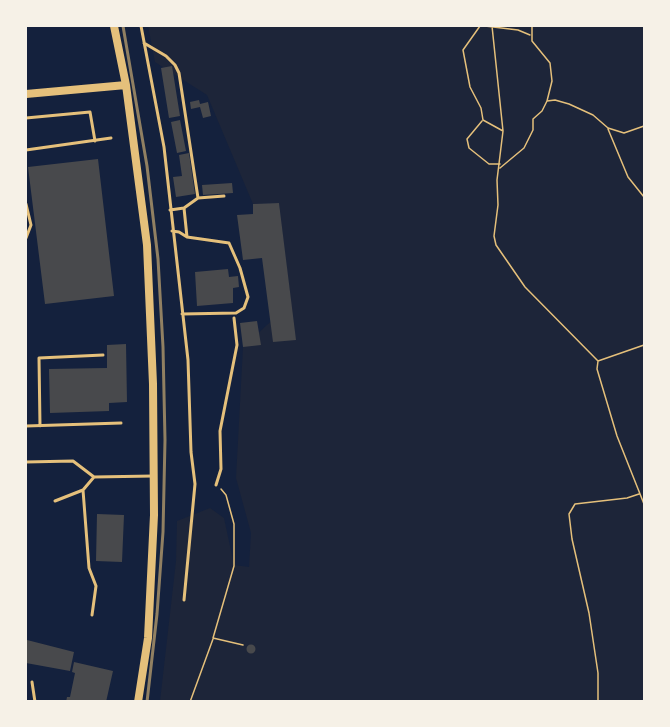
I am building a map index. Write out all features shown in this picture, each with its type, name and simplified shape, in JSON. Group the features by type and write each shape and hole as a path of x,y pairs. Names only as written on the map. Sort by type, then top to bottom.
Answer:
{"street":[{"path":"114,26 126,85 147,245 154,476 148,638 138,702"},
{"path":"26,94 126,85"}],"lane":[{"path":"141,26 164,147 188,360 190,453 195,484 184,600"},
{"path":"144,43 166,56 176,65 179,73 198,198"},
{"path":"26,118 90,112 94,141"},
{"path":"26,150 111,138"},
{"path":"170,210 184,208 198,198 224,196"},
{"path":"26,204 31,225 26,238"},
{"path":"184,208 188,237"},
{"path":"172,231 179,231 188,237 229,243 240,268 248,297 243,308 236,313 182,314"},
{"path":"216,485 220,469 220,431 237,345 234,318"},
{"path":"40,426 39,358 103,355"},
{"path":"26,426 121,423"},
{"path":"26,462 73,461 94,477 154,476"},
{"path":"55,501 83,490 94,477"},
{"path":"83,490 89,568 96,586 92,615"},
{"path":"32,682 35,702"}],"path":[{"path":"480,26 462,50 470,87 481,108 483,120 467,139 469,148 489,164 500,164"},
{"path":"484,26 518,30 532,36"},
{"path":"492,26 503,131 494,236 496,245 525,287 598,362"},
{"path":"499,168 524,148 533,130 533,119 542,111 547,101 552,81 550,63 537,48 532,36 532,26"},
{"path":"547,101 555,100 577,108 593,115 608,128 624,134 645,126"},
{"path":"483,120 503,131"},
{"path":"608,128 628,177 645,197"},
{"path":"598,362 645,345"},
{"path":"598,362 597,369 615,422 617,436 645,504"},
{"path":"190,702 213,638 234,566 234,524 226,495 216,485"},
{"path":"598,702 598,673 589,613 569,514 575,504 627,498 640,494"},
{"path":"213,638 243,645"}],"shaded area":[{"path":"148,26 644,26 644,701 160,701 176,561 177,521 210,508 224,518 234,565 249,567 251,533 236,478 243,347 291,303 279,203 253,204 207,95 155,62"}],"building":[{"path":"172,66 180,116 169,118 161,68"},
{"path":"199,100 200,104 208,102 211,116 203,118 200,107 191,109 190,102"},
{"path":"180,120 186,151 177,153 171,122"},
{"path":"189,153 195,194 176,197 173,177 182,176 179,155"},
{"path":"98,159 114,296 45,304 28,167"},
{"path":"232,183 233,193 203,195 202,185"},
{"path":"279,203 296,340 273,342 262,258 243,260 237,215 253,214 253,204"},
{"path":"228,269 229,277 238,276 239,287 233,288 233,303 197,306 195,272"},
{"path":"257,321 261,345 243,347 240,323"},
{"path":"126,344 127,402 109,403 109,411 50,413 49,369 107,368 107,345"},
{"path":"97,514 124,515 122,562 96,561"},
{"path":"27,640 74,652 70,671 26,663"},
{"path":"251,645 255,649 251,653 247,649"},
{"path":"74,662 113,671 106,702 66,702 67,697 70,697 75,673 72,672"}],"railway":[{"path":"123,26 147,166 158,259 163,347 165,440 163,532 147,702"}]}
